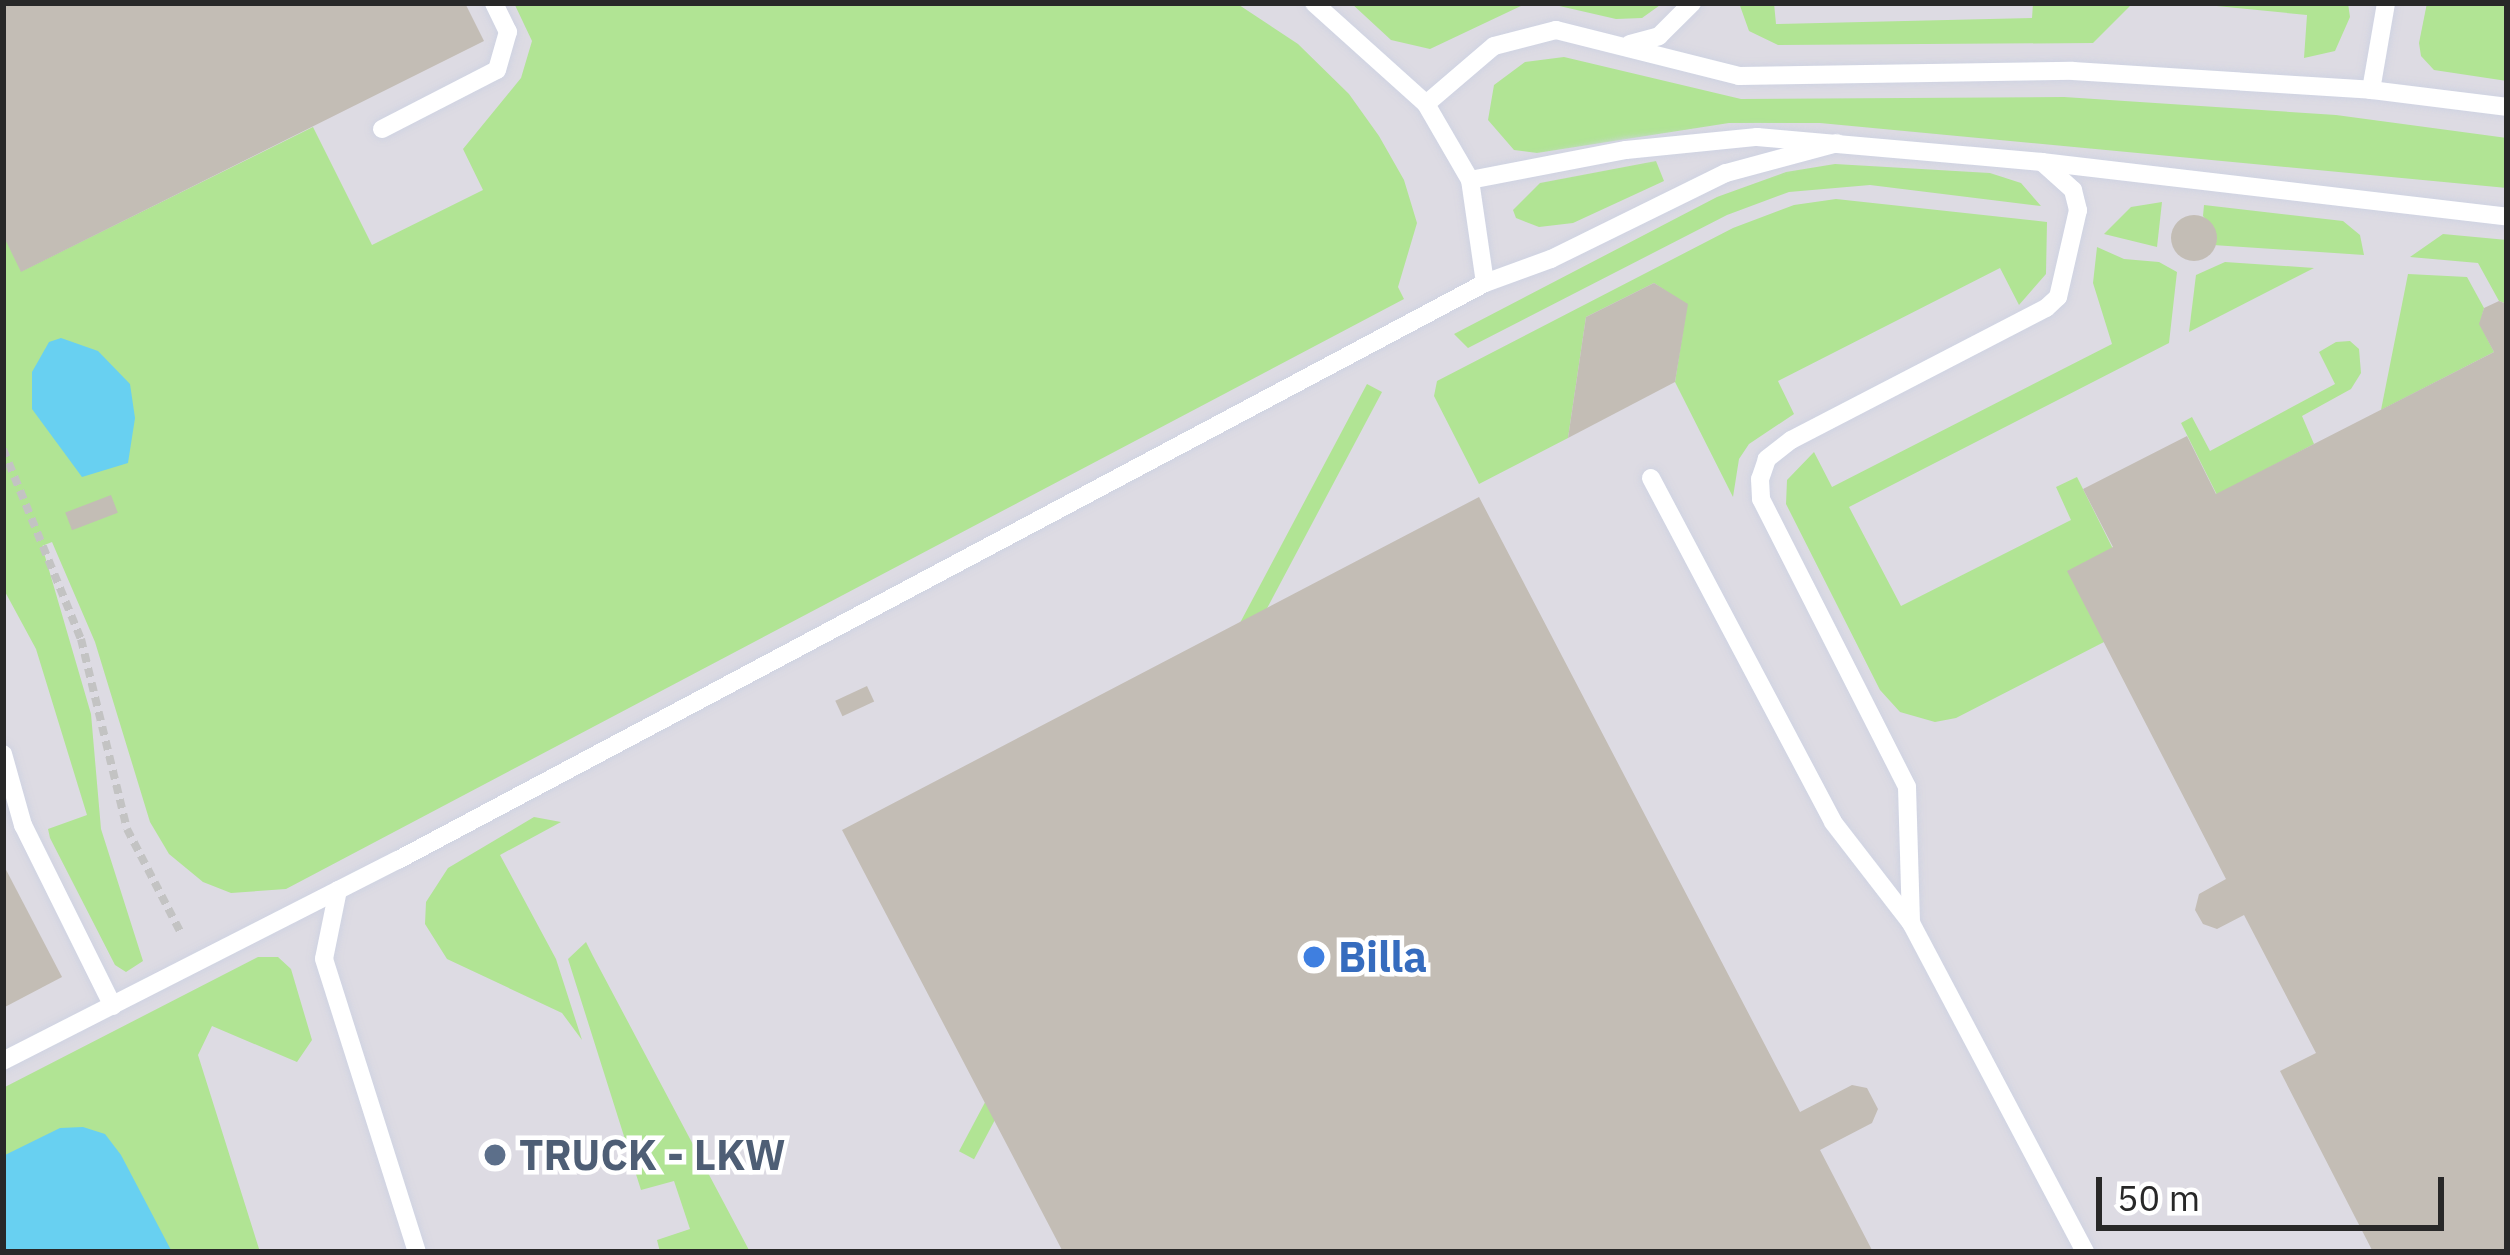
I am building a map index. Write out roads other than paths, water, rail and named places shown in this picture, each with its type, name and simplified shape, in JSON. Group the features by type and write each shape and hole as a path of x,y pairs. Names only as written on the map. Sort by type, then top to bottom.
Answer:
{"lane":[{"path":"382,129 497,70 508,32 494,3"},
{"path":"1314,3 1426,104 1471,180 1484,283"},
{"path":"1625,46 1659,36 1692,3"},
{"path":"2372,90 2386,3"},
{"path":"1426,104 1474,58 1521,35 1556,30 1739,76 2073,71 2372,90 2507,106"},
{"path":"1471,180 1711,138 1837,143 2042,162 2507,217"},
{"path":"3,1061 338,890 1484,283 1551,259 1726,172 1837,143"},
{"path":"1911,922 1907,787 1761,500 1760,479 1767,459 1791,440 2046,308 2058,297 2078,210 2073,190 2042,162"},
{"path":"1652,478 1833,822 1911,922 2085,1252"},
{"path":"3,754 23,824 112,1006"},
{"path":"338,890 324,958 417,1252"}],"water":[{"path":"61,338 98,351 130,384 135,418 128,463 82,477 32,409 32,372 49,342"},
{"path":"83,1127 105,1134 121,1155 172,1252 3,1252 3,1156 60,1128"}],"place":[{"name":"Billa","path":"1314,957"},
{"name":"TRUCK - LKW","path":"495,1155"}]}
